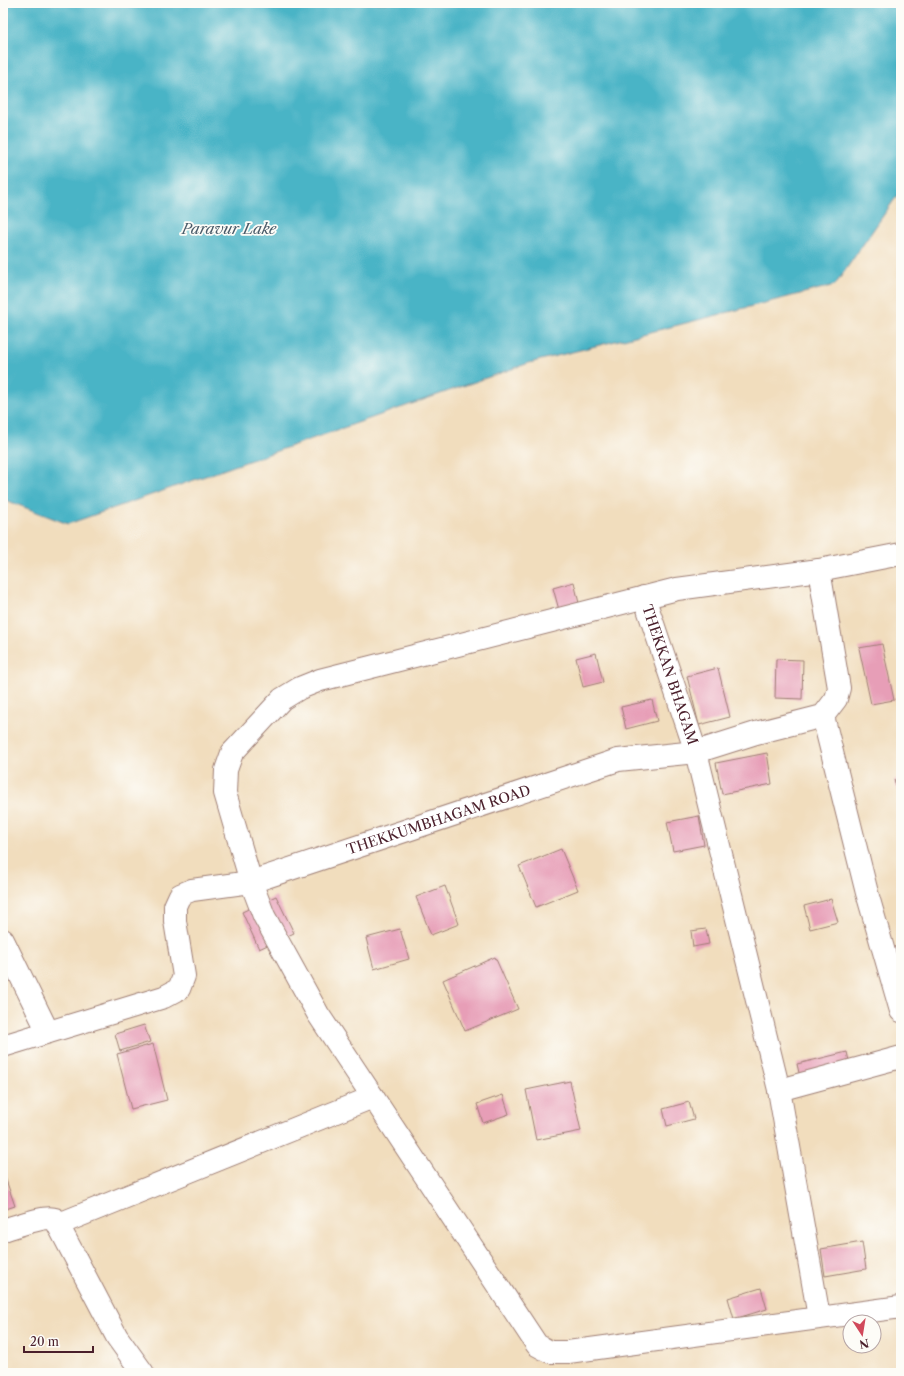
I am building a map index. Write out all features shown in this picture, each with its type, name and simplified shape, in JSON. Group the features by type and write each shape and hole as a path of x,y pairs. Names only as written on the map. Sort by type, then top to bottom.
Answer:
{"street":[{"path":"901,554 819,570 677,589 320,680 300,688 282,699 232,753 226,770 225,793 264,916 318,1014 537,1346 550,1352 568,1352 901,1307"},
{"path":"819,570 839,688 836,699 823,716 867,893 901,1011"},
{"name":"THEKKAN BHAGAM","path":"644,597 696,752 778,1090 819,1317"},
{"name":"THEKKUMBHAGAM ROAD","path":"3,1046 164,997 179,989 184,976 174,906 180,894 192,890 252,882 618,760 696,752 756,733 823,716"},
{"path":"3,940 48,1032"},
{"path":"778,1090 901,1057"},
{"path":"59,1224 373,1097"},
{"path":"3,1230 36,1221 55,1218 117,1337 143,1373"}],"water":[{"name":"Paravur Lake","path":"3,3 901,3 901,190 835,285 529,363 68,524 3,499"}],"building":[{"path":"574,582 582,616 562,621 553,588"},
{"path":"882,644 894,700 871,704 859,648"},
{"path":"596,653 603,682 583,687 576,658"},
{"path":"776,659 803,660 802,699 775,698"},
{"path":"718,668 730,717 699,725 687,676"},
{"path":"652,700 657,721 626,729 621,707"},
{"path":"767,753 772,784 722,794 716,763"},
{"path":"901,778 901,793 899,793 894,780"},
{"path":"699,816 704,845 673,851 667,822"},
{"path":"561,849 578,890 536,907 519,866"},
{"path":"445,886 459,924 431,935 416,897"},
{"path":"276,896 294,933 259,949 242,912"},
{"path":"831,899 838,922 810,929 804,906"},
{"path":"400,929 409,959 374,969 366,938"},
{"path":"706,929 709,944 693,947 691,931"},
{"path":"495,957 518,1009 465,1031 443,980"},
{"path":"144,1025 150,1042 120,1051 115,1034"},
{"path":"153,1044 167,1100 131,1109 117,1054"},
{"path":"847,1052 853,1079 803,1090 797,1064"},
{"path":"570,1081 581,1131 536,1140 526,1090"},
{"path":"503,1095 509,1114 483,1123 477,1104"},
{"path":"689,1102 694,1119 667,1126 663,1109"},
{"path":"5,1177 15,1206 3,1210 3,1178"},
{"path":"862,1242 866,1269 825,1276 821,1249"},
{"path":"761,1288 767,1309 734,1319 728,1298"}]}
